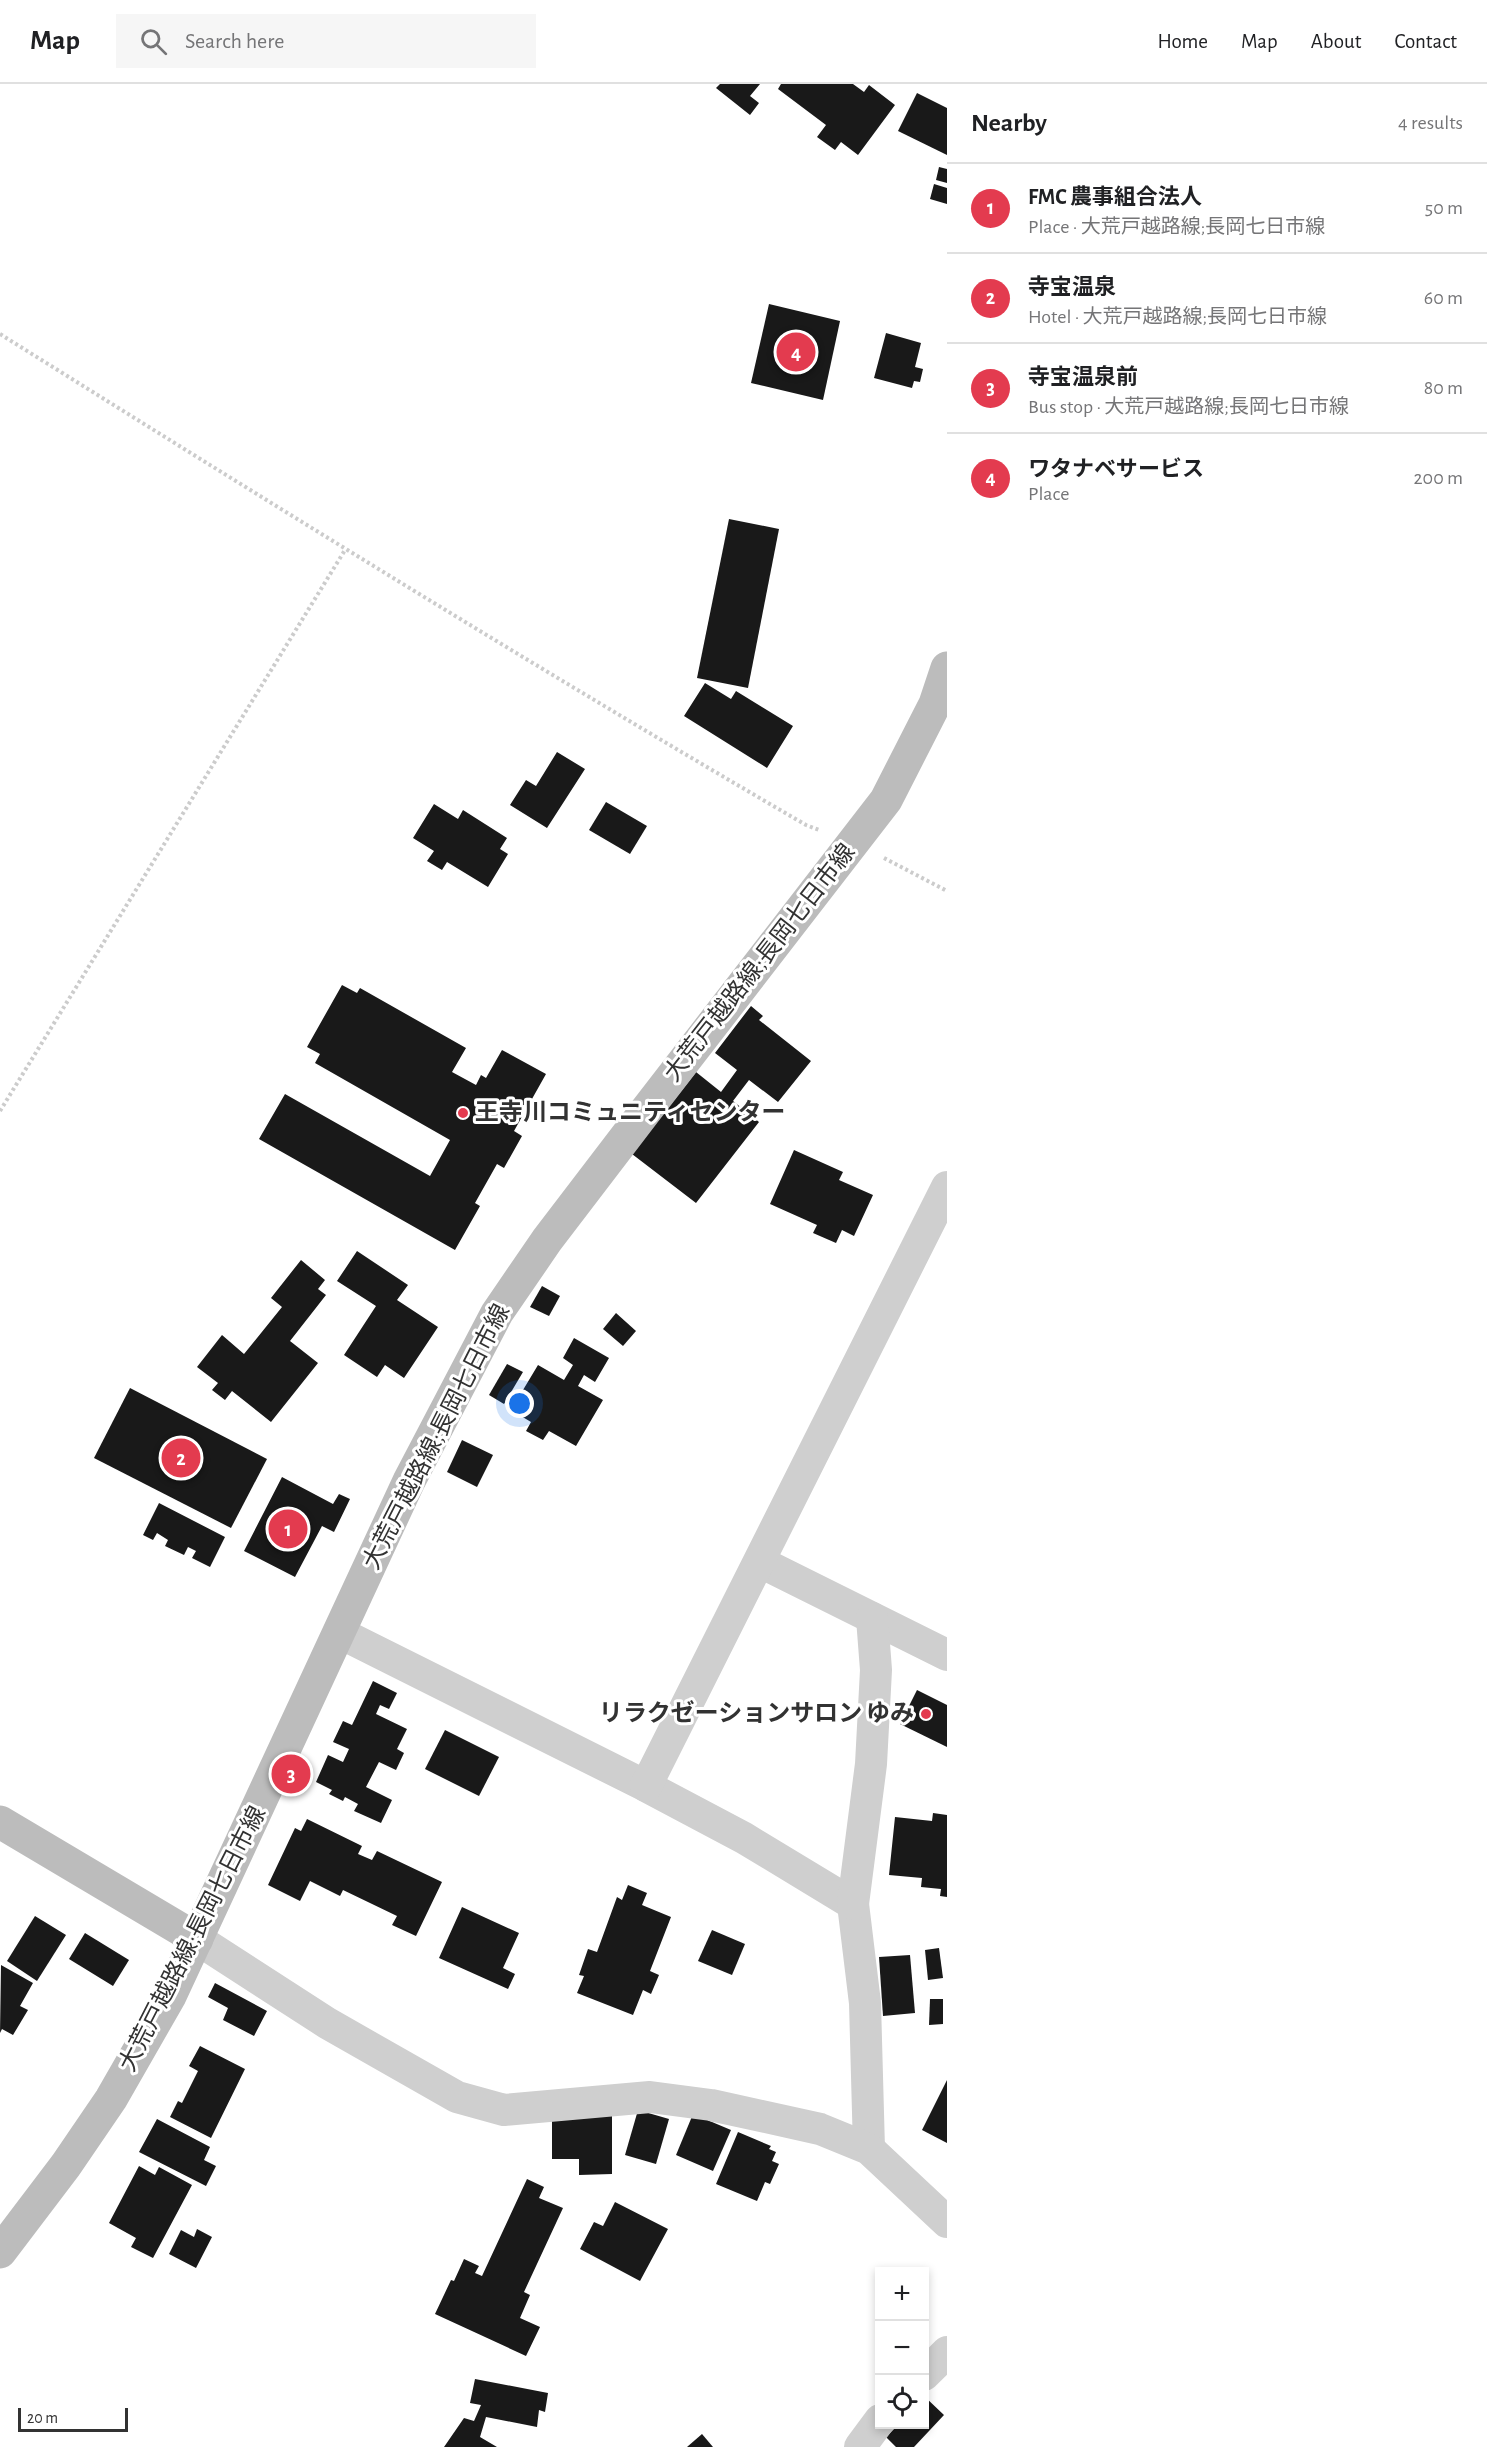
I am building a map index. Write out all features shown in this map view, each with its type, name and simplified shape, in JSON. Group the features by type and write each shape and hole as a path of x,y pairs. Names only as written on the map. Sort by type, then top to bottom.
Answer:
{"main road":[{"name":"大荒戸越路線;長岡七日市線","path":"0,2253 66,2165 111,2099 170,1996 409,1481 497,1313 547,1240 886,800 935,704 947,668"},
{"path":"0,1822 197,1940"}],"street":[{"path":"646,1786 947,1187"},
{"path":"760,1562 947,1655"},
{"path":"869,2149 865,2003 853,1904 871,1764 876,1670 872,1618"},
{"path":"340,1633 646,1786 744,1839 853,1904"},
{"path":"197,1940 327,2023 457,2097 504,2110 650,2097 711,2104 820,2129 869,2149 947,2222"},
{"path":"929,2370 947,2352"},
{"path":"860,2447 875,2426"}],"path":[{"path":"0,334 345,550 426,596 797,819 853,843 947,891"},
{"path":"0,1111 345,550"}],"building":[{"path":"720,84 760,84 750,96 759,103 750,115 716,88"},
{"path":"781,84 853,84 864,92 869,85 895,105 858,155 841,142 835,150 817,137 826,125 778,89"},
{"path":"917,93 947,108 947,155 898,131"},
{"path":"939,167 947,169 947,183 936,180"},
{"path":"934,184 947,188 947,204 930,199"},
{"path":"769,304 840,321 823,400 751,383"},
{"path":"886,333 921,343 915,367 923,369 920,382 914,381 912,388 874,378"},
{"path":"729,519 779,529 748,688 697,678"},
{"path":"705,683 731,699 736,691 793,726 767,768 684,716"},
{"path":"557,752 585,769 547,828 510,805 526,780 536,786"},
{"path":"606,802 647,826 630,854 589,830"},
{"path":"434,804 458,819 463,810 507,838 500,849 508,854 488,887 447,862 442,870 427,861 434,851 413,838"},
{"name":"王寺川コミュニティセンター","path":"342,985 357,993 360,988 466,1048 452,1072 476,1085 481,1075 486,1078 502,1050 546,1074 514,1131 522,1136 504,1168 497,1164 475,1203 480,1206 455,1250 259,1139 285,1094 430,1176 450,1140 315,1063 320,1054 307,1047"},
{"path":"751,1006 763,1016 759,1020 811,1061 778,1102 749,1080 733,1101 759,1122 696,1203 632,1154 696,1072 721,1092 737,1070 715,1053"},
{"path":"794,1150 843,1172 839,1180 873,1195 854,1236 842,1230 836,1243 813,1233 817,1225 770,1204"},
{"path":"357,1251 408,1285 397,1300 438,1327 404,1378 385,1365 377,1377 344,1355 376,1306 337,1281"},
{"path":"301,1260 325,1280 318,1289 326,1295 290,1341 318,1363 271,1422 232,1391 225,1400 212,1390 218,1383 197,1367 222,1335 244,1354 282,1307 271,1298"},
{"path":"542,1286 560,1296 549,1316 530,1307"},
{"path":"616,1313 636,1331 623,1346 603,1329"},
{"path":"574,1338 609,1358 595,1382 584,1375 578,1386 603,1400 576,1446 549,1431 543,1440 526,1431 531,1422 511,1410 538,1365 564,1380 573,1365 563,1358"},
{"path":"507,1364 523,1372 504,1404 489,1395"},
{"path":"130,1388 267,1459 231,1528 94,1458"},
{"path":"462,1440 493,1455 477,1487 447,1472"},
{"path":"282,1477 333,1504 339,1494 350,1499 334,1532 322,1526 295,1577 244,1551"},
{"path":"159,1503 225,1537 210,1567 192,1558 196,1551 188,1547 184,1555 165,1546 168,1540 157,1533 153,1540 143,1535"},
{"path":"373,1681 397,1693 389,1709 380,1705 376,1714 407,1729 397,1749 404,1753 396,1770 379,1762 366,1787 392,1800 381,1823 354,1811 358,1804 345,1797 343,1801 329,1794 332,1790 316,1782 328,1755 343,1762 349,1749 333,1742 343,1721 352,1725"},
{"name":"リラクゼーションサロン ゆみ","path":"917,1690 947,1705 947,1747 900,1724"},
{"path":"445,1730 499,1757 479,1796 425,1769"},
{"path":"933,1813 947,1815 947,1897 940,1896 941,1889 921,1887 922,1878 889,1875 895,1817 932,1821"},
{"path":"307,1819 362,1846 358,1854 372,1860 377,1851 442,1882 416,1936 392,1925 397,1916 343,1890 340,1896 310,1881 300,1901 268,1885 295,1828 301,1831"},
{"path":"628,1885 647,1893 642,1905 671,1917 650,1971 659,1975 651,1994 643,1990 633,2015 577,1993 584,1976 579,1975 588,1949 597,1952 617,1897 622,1900"},
{"path":"462,1907 519,1933 503,1968 515,1974 508,1989 439,1958"},
{"path":"35,1916 66,1935 37,1981 7,1961"},
{"path":"712,1930 745,1944 732,1975 698,1961"},
{"path":"85,1933 129,1960 113,1986 69,1959"},
{"path":"939,1948 943,1978 928,1980 925,1950"},
{"path":"910,1955 915,2013 883,2016 879,1957"},
{"path":"1,1965 33,1983 20,2006 28,2010 13,2035 2,2029 0,2033"},
{"path":"215,1983 267,2011 254,2036 223,2020 228,2008 208,1997"},
{"path":"930,1999 943,1999 943,2024 929,2025"},
{"path":"200,2046 245,2069 211,2138 170,2117 178,2101 182,2103 198,2071 189,2066"},
{"path":"947,2080 947,2143 922,2130"},
{"path":"638,2110 669,2119 656,2164 625,2155"},
{"path":"693,2114 731,2130 713,2171 676,2155"},
{"path":"552,2116 612,2116 612,2174 579,2175 579,2159 552,2159"},
{"path":"157,2119 210,2147 204,2160 216,2166 206,2186 139,2152"},
{"path":"738,2132 771,2146 769,2149 776,2152 772,2161 779,2164 770,2184 765,2182 757,2201 716,2184"},
{"path":"139,2166 155,2175 159,2167 192,2185 153,2258 131,2247 136,2238 109,2223"},
{"path":"527,2179 544,2187 539,2198 563,2208 524,2292 530,2295 520,2318 540,2327 526,2356 435,2314 464,2259 479,2266 475,2273 482,2276"},
{"path":"615,2202 668,2229 640,2281 580,2249 594,2222 603,2226"},
{"path":"197,2229 212,2237 196,2268 169,2254 181,2230 194,2237"},
{"path":"475,2379 548,2393 545,2412 539,2410 537,2427 486,2417 480,2437 497,2447 444,2447 464,2418 474,2421 481,2405 470,2403"},
{"path":"929,2401 944,2415 914,2447 896,2447 886,2437 894,2429 929,2429"},
{"path":"702,2434 713,2447 687,2447"}],"place":[{"name":"ワタナベサービス","path":"796,352"},
{"name":"王寺川コミュニティセンター","path":"463,1113"},
{"name":"寺宝温泉","path":"181,1458"},
{"name":"FMC 農事組合法人","path":"288,1529"},
{"name":"リラクゼーションサロン ゆみ","path":"926,1714"},
{"name":"寺宝温泉前","path":"291,1774"}]}
